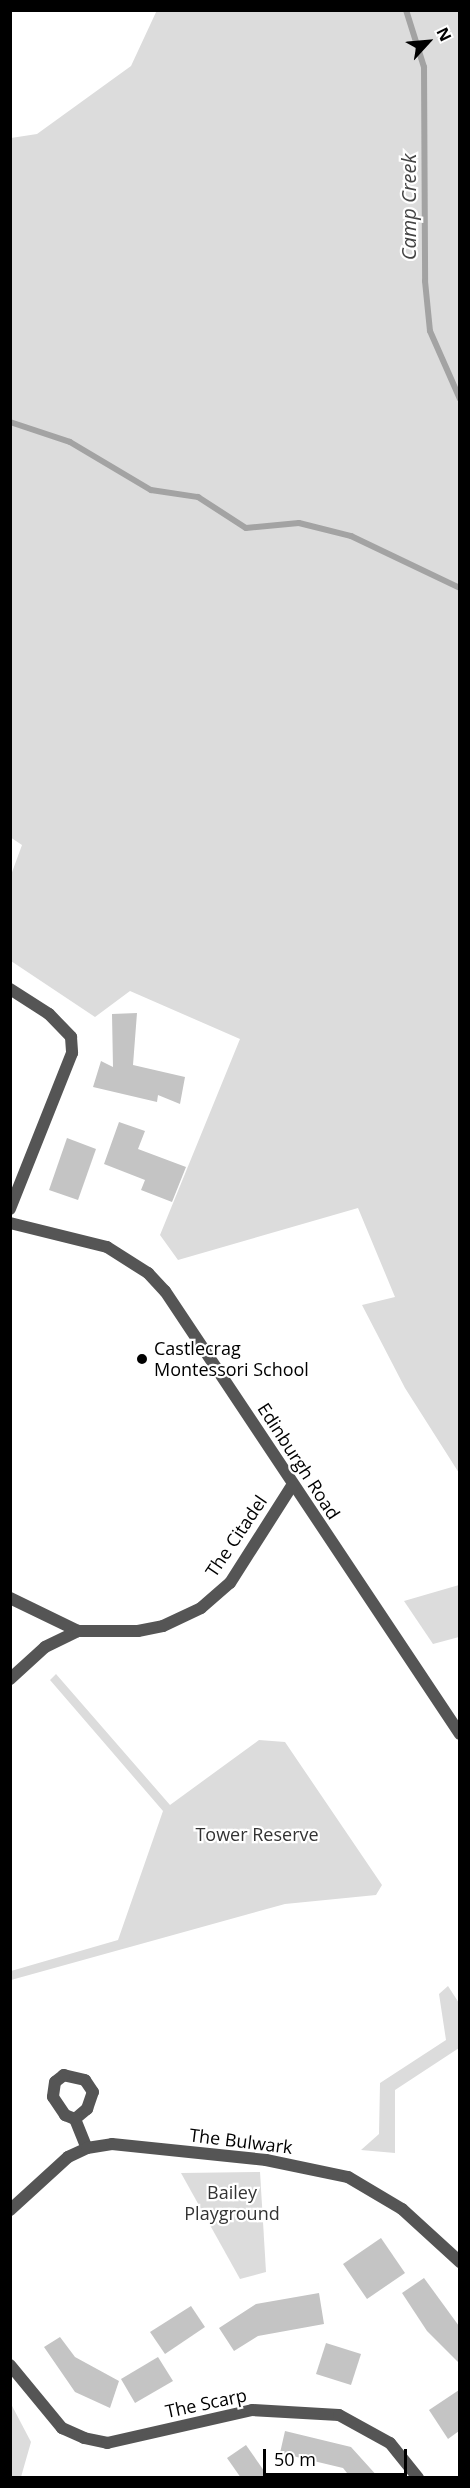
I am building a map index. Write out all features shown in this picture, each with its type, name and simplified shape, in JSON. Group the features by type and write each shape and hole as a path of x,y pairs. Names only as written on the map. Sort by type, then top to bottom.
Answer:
{"street":[{"path":"10,989 49,1014 71,1037 72,1053 10,1209"},
{"name":"Edinburgh Road","path":"10,1223 107,1247 148,1273 185,1320 459,1734"},
{"name":"The Citadel","path":"10,1679 45,1647 78,1631 138,1631 201,1608 230,1583 293,1484"},
{"path":"10,1598 44,1618 78,1631"},
{"path":"75,2119 87,2148"},
{"name":"The Bulwark","path":"10,2210 68,2157 87,2148 112,2144 267,2160 348,2177 402,2209 459,2262"},
{"name":"The Scarp","path":"10,2365 62,2428 84,2438 107,2443 252,2410 339,2415 390,2444 418,2478"}],"green space":[{"path":"157,10 459,11 459,1473 405,1388 362,1305 395,1297 358,1208 178,1260 160,1235 240,1039 130,991 95,1017 11,961 11,875 22,845 10,837 11,138 37,134 131,66"},
{"path":"459,1585 459,1637 433,1644 404,1601"},
{"name":"Tower Reserve","path":"56,1674 170,1805 259,1740 285,1742 382,1885 376,1895 285,1904 11,1980 11,1971 118,1940 163,1811 50,1680"},
{"path":"448,1986 459,2003 459,2048 395,2090 395,2153 361,2150 379,2134 380,2083 446,2040 439,1994"},
{"name":"Bailey Playground","path":"260,2172 266,2272 240,2279 181,2173"},
{"path":"10,2402 31,2442 21,2477 11,2477"}],"building":[{"path":"137,1013 133,1065 185,1077 180,1104 158,1095 157,1102 93,1087 101,1061 113,1067 112,1014"},
{"path":"119,1122 145,1131 138,1149 186,1167 172,1202 141,1190 145,1180 104,1164"},
{"path":"67,1138 96,1149 78,1200 49,1190"},
{"path":"381,2238 405,2273 367,2299 343,2264"},
{"path":"424,2278 459,2326 459,2363 427,2331 402,2293"},
{"path":"319,2293 324,2324 258,2336 234,2351 219,2328 256,2304"},
{"path":"191,2306 205,2327 165,2354 150,2332"},
{"path":"60,2337 75,2357 119,2381 110,2408 75,2392 44,2347"},
{"path":"326,2343 361,2354 351,2385 316,2374"},
{"path":"158,2357 173,2381 135,2403 121,2379"},
{"path":"459,2390 459,2431 448,2439 429,2410"},
{"path":"285,2431 351,2447 379,2478 351,2478 343,2468 280,2453"},
{"path":"246,2445 269,2478 241,2478 227,2458"}],"waterway":[{"name":"Camp Creek","path":"406,10 424,67 425,281 430,331 460,399"},
{"path":"10,422 70,442 151,490 198,497 246,528 299,523 351,536 460,588"}],"place":[{"name":"Castlecrag Montessori School","path":"142,1359"}]}
